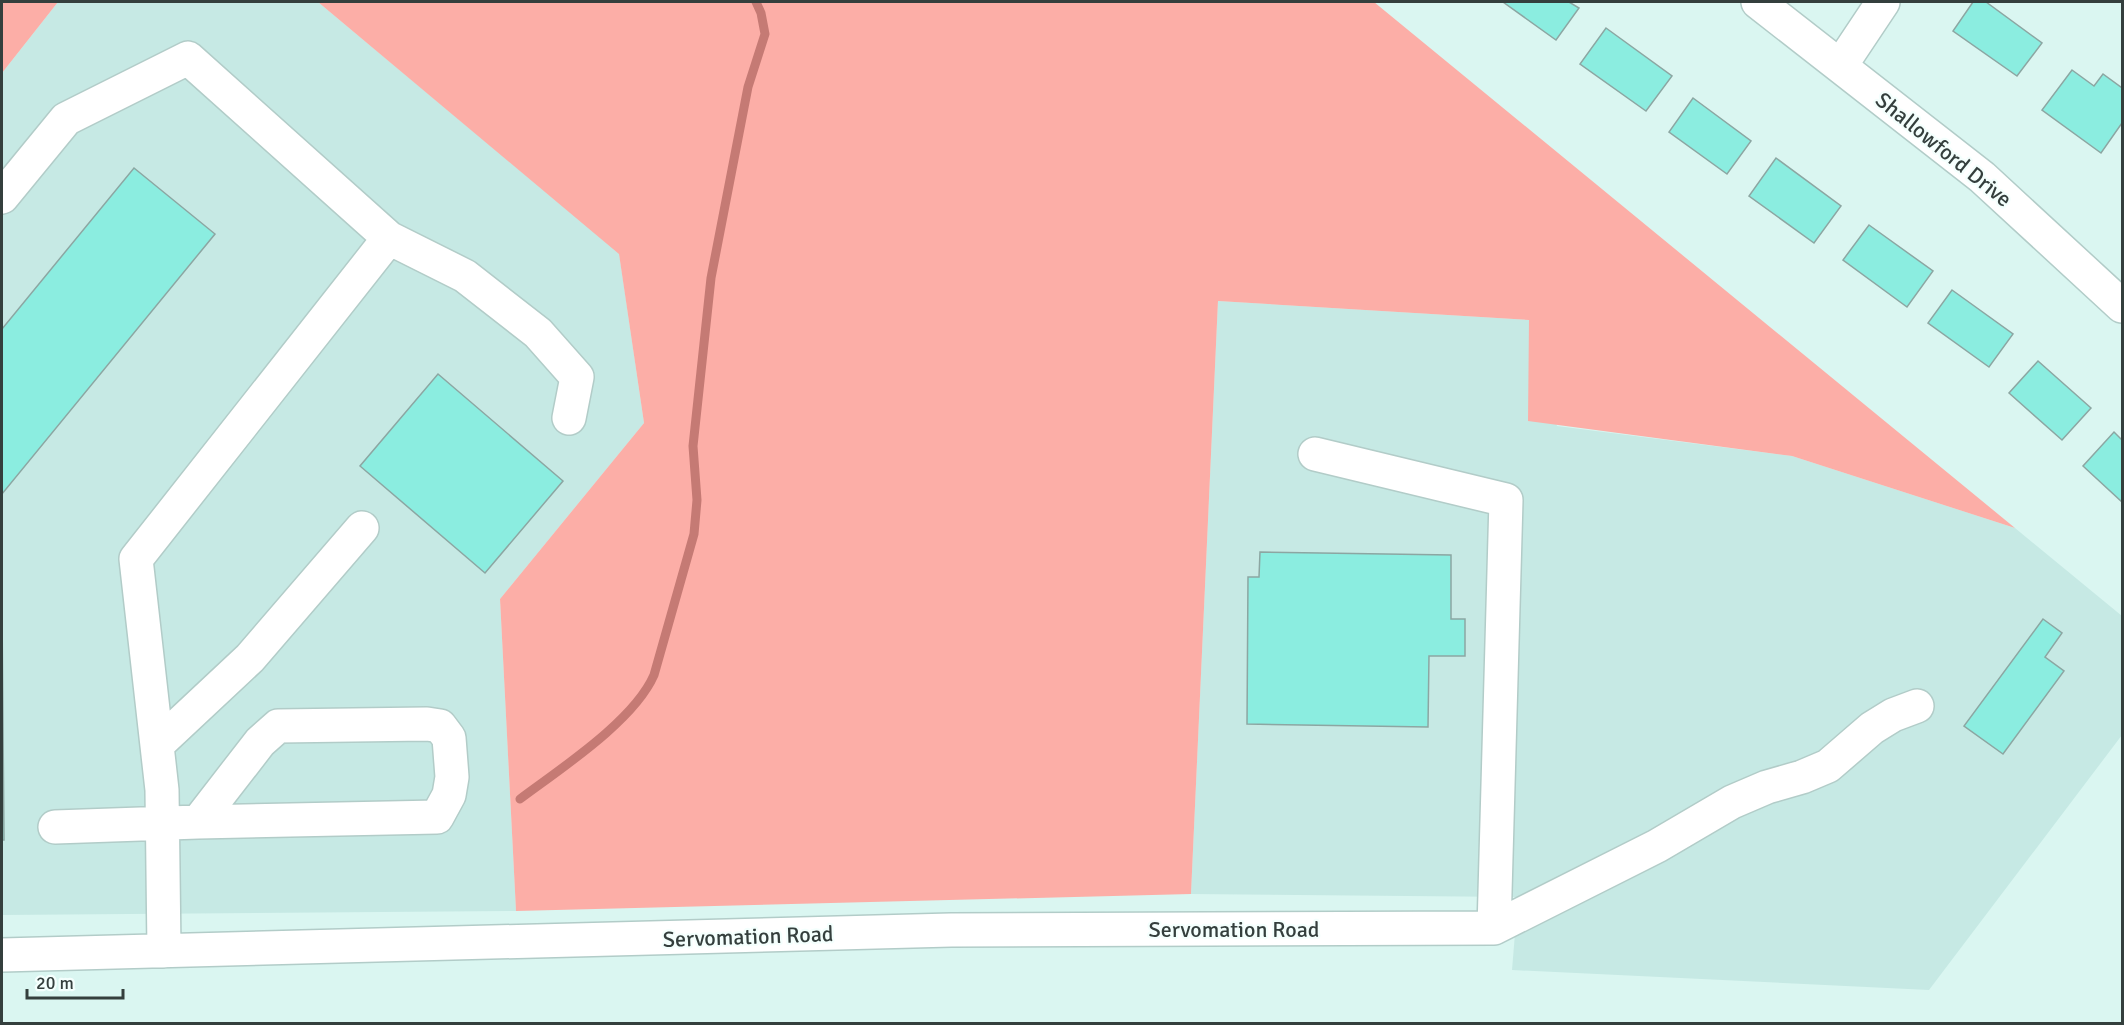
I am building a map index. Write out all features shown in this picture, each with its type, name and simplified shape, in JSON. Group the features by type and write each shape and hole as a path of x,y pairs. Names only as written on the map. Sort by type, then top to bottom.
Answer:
{"street":[{"name":"Shallowford Drive","path":"1758,2 1982,177 2122,306"},
{"path":"1841,65 1883,2"},
{"path":"2,197 66,119 188,58 389,238 465,276 538,333 577,377 569,418"},
{"path":"164,951 162,790 136,559 389,238"},
{"path":"1315,454 1506,500 1494,927 1657,846 1732,802 1828,766 1872,728 1893,715 1917,706"},
{"path":"157,745 250,658 362,528"},
{"path":"55,827 162,822 198,822 437,817 449,795 452,777 449,738 440,726 426,724 278,726 260,742 198,822"},
{"name":"Servomation Road","path":"2,955 951,930 1494,927"}],"shaded area":[{"path":"2,2 58,2 2,73"},
{"path":"58,2 318,2 619,253 644,423 500,599 516,911 2,915 2,73"},
{"path":"318,2 1374,2 2015,528 1792,456 1528,421 1529,320 1218,301 1191,894 516,911 500,599 644,423 619,254"},
{"path":"1218,301 1530,320 1557,426 1792,456 2015,528 2122,616 2122,735 1929,990 1512,970 1518,897 1191,894"}],"building":[{"path":"1503,2 1569,2 1579,8 1556,40"},
{"path":"1973,2 1986,2 2042,43 2017,76 1953,31"},
{"path":"1606,28 1672,76 1646,111 1580,64"},
{"path":"2072,70 2094,86 2103,74 2122,88 2122,123 2101,153 2042,110"},
{"path":"1693,98 1751,141 1727,174 1669,132"},
{"path":"1776,158 1841,206 1814,243 1749,196"},
{"path":"134,168 215,234 2,494 2,329"},
{"path":"1869,225 1933,271 1907,307 1843,260"},
{"path":"1952,290 2013,334 1989,367 1928,323"},
{"path":"2038,361 2091,408 2062,440 2009,393"},
{"path":"438,374 563,481 485,573 360,466"},
{"path":"2114,432 2122,440 2122,502 2083,466"},
{"path":"1260,552 1451,555 1451,619 1465,619 1465,656 1429,656 1428,727 1247,724 1248,577 1259,577"},
{"path":"2,610 4,840 2,840"},
{"path":"2043,619 2062,633 2045,657 2064,671 2003,754 1964,726"}],"waterway":[{"path":"520,799 575,759 613,727 630,710 654,675 694,534 697,500 693,446 711,278 748,87 765,34 761,13 756,2"}]}
